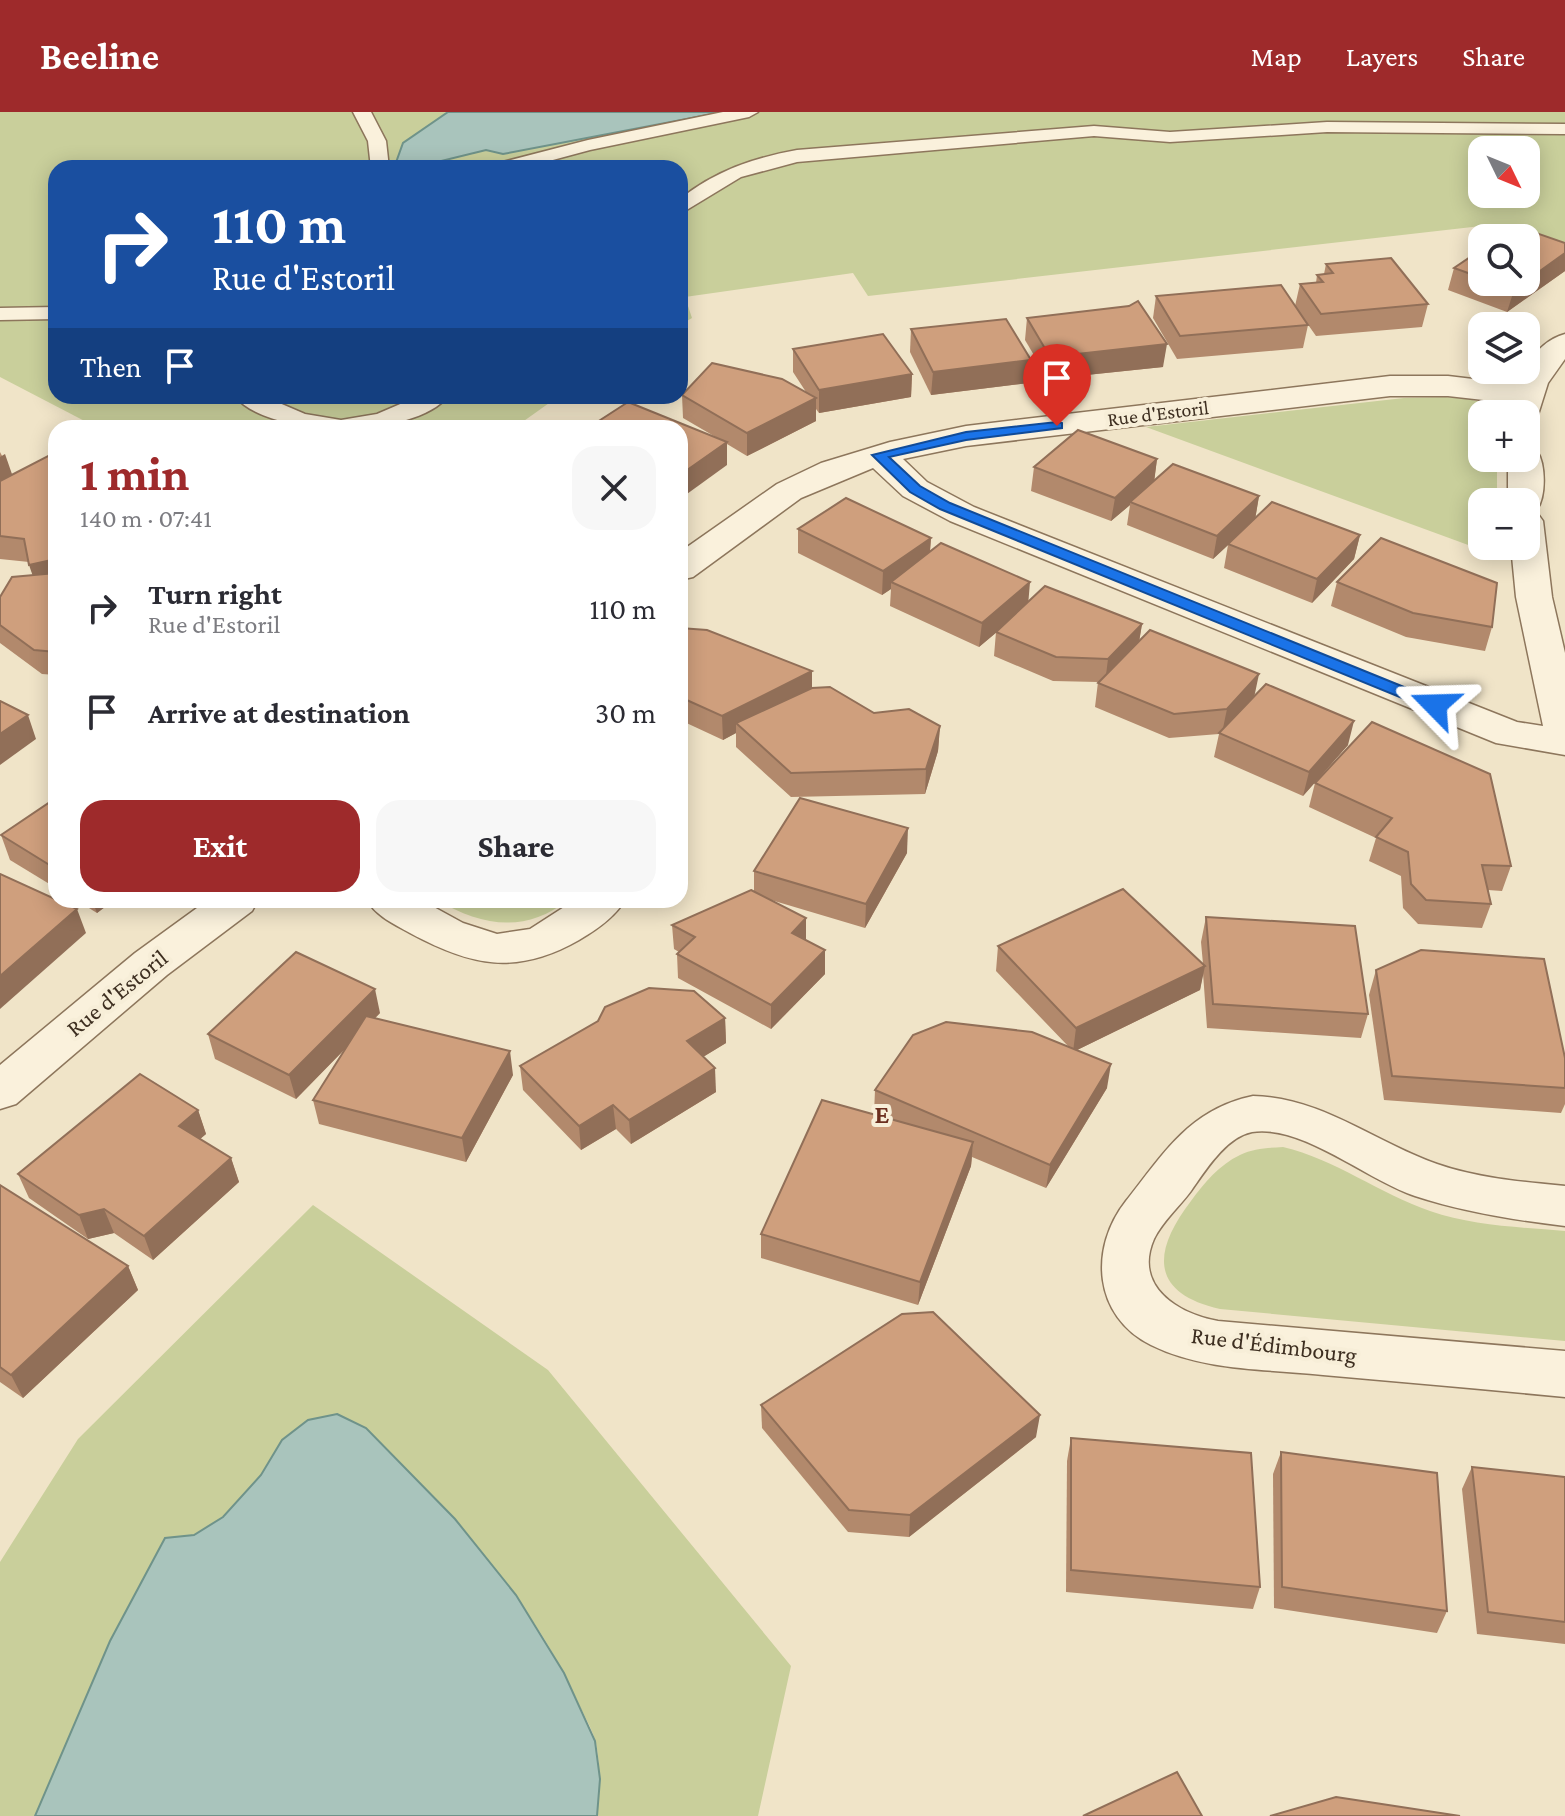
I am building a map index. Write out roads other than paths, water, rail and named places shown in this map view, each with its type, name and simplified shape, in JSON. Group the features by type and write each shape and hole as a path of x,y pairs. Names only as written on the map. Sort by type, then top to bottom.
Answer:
{"street":[{"path":"1527,400 1541,365 1565,343"},
{"name":"Rue d'Estoril","path":"688,563 789,491 833,470 879,455 966,436 1390,386 1448,386 1508,400"},
{"path":"879,455 915,489 962,514 1510,734 1565,740 1536,608 1530,560"},
{"name":"Rue d'Estoril","path":"0,1091 151,964 226,908"},
{"path":"402,908 454,939 480,948 507,950 532,947 555,937 593,908"},
{"name":"Rue d'Édimbourg","path":"1565,1206 1504,1199 1428,1181 1391,1167 1306,1123 1279,1115 1250,1114 1203,1139 1134,1229 1125,1252 1125,1277 1138,1302 1159,1324 1185,1337 1218,1343 1565,1374"}],"lane":[{"path":"362,112 377,141 379,160"},
{"path":"532,160 588,145 749,112"},
{"path":"688,202 727,174 769,160 1094,131 1170,137 1327,127 1565,129"},
{"path":"0,314 48,313"},
{"path":"259,404 294,420"},
{"path":"376,420 418,404"}],"water":[{"path":"448,112 723,112 503,154 486,150 445,160 397,160 403,143"},
{"path":"337,1414 366,1428 455,1519 516,1595 564,1673 595,1741 600,1779 597,1816 35,1816 110,1641 165,1538 194,1535 223,1517 261,1475 282,1440 308,1420"}],"district":[{"name":"E","path":"882,1114"}]}
